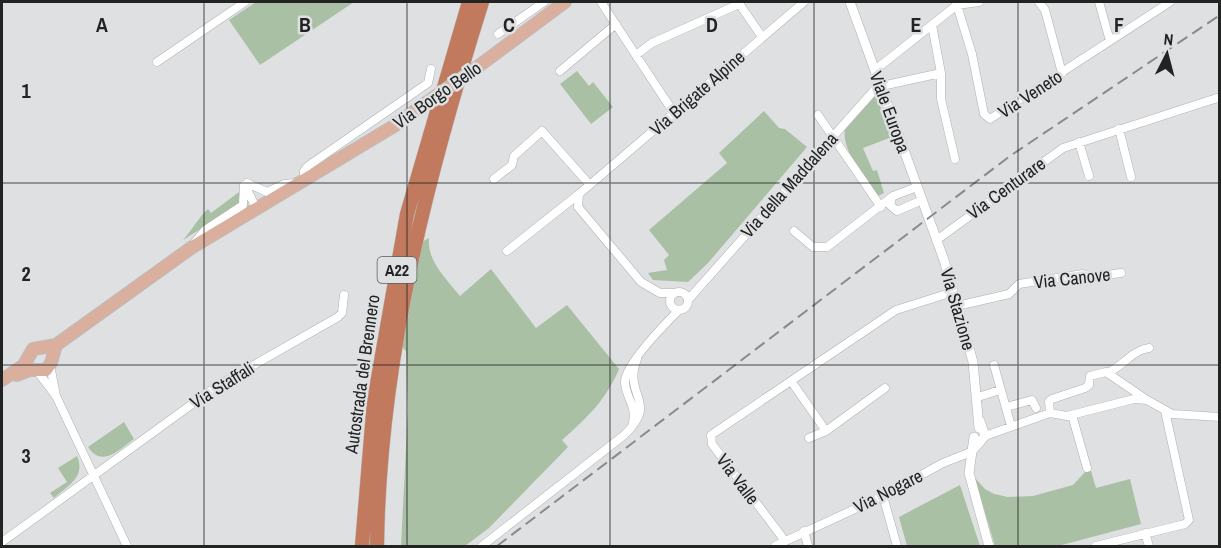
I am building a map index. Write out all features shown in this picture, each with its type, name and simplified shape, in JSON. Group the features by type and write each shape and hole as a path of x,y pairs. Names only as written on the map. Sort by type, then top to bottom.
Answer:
{"highway":[{"name":"Autostrada del Brennero","path":"362,546 374,401 407,214 470,2"},
{"name":"Autostrada del Brennero","path":"377,546 381,465 388,405 421,216 482,2"}],"main road":[{"name":"Via Borgo Bello","path":"2,385 23,371 44,371 51,354 191,248 302,182 426,103 565,2"},
{"name":"Via Borgo Bello","path":"2,380 27,360 33,349 51,354"},
{"path":"27,360 37,371"}],"street":[{"path":"157,62 245,2"},
{"path":"498,34 544,2"},
{"path":"601,2 674,113"},
{"name":"Via Brigate Alpine","path":"507,251 579,194 804,2"},
{"name":"Viale Europa","path":"850,2 930,222"},
{"path":"875,70 957,3 979,2"},
{"path":"1039,2 1045,10 1062,73"},
{"path":"1099,2 1110,41"},
{"name":"Via Veneto","path":"957,3 972,54 986,117 995,117 1170,2"},
{"path":"636,55 652,43 739,3 762,37"},
{"path":"560,71 616,24"},
{"path":"932,25 941,73 941,99 955,159"},
{"name":"Via Borgo Bello","path":"191,248 205,230 243,205 246,184 267,192 284,184 302,182 304,171 308,166 428,83 431,69"},
{"path":"881,87 941,73"},
{"name":"Via della Maddalena","path":"482,546 627,432 635,414 624,380 631,364 666,322 679,310 685,308 698,286 877,87 881,87"},
{"name":"Via Centurare","path":"938,239 1046,158 1079,142 1220,97"},
{"path":"818,115 881,207"},
{"path":"1119,129 1131,177"},
{"path":"494,179 512,165 514,156 542,131 590,184"},
{"path":"1079,142 1089,176"},
{"path":"246,184 260,205"},
{"path":"794,231 806,243 820,249 881,207 893,196 917,187"},
{"path":"579,194 578,207 582,213 641,282 662,293 679,310"},
{"path":"893,196 890,205 897,212 922,200"},
{"name":"Via Stazione","path":"930,222 938,239 973,362 980,432 971,452 969,472 989,546"},
{"name":"Via Canove","path":"957,306 1010,294 1019,284 1083,274 1092,277 1121,273"},
{"name":"Via della Maddalena","path":"666,322 674,293 698,286"},
{"path":"683,292 688,300"},
{"name":"Via Valle","path":"785,541 710,439 712,433 738,419 896,310 953,292"},
{"path":"662,293 674,293"},
{"name":"Via Staffali","path":"2,542 217,386 338,317 342,313 344,295"},
{"path":"1050,413 1049,401 1052,399 1085,388 1089,385 1090,376 1123,366 1137,350 1149,348"},
{"path":"51,354 56,396"},
{"path":"994,365 1011,426"},
{"path":"37,371 56,396 127,546"},
{"path":"1109,372 1147,400 1172,414 1220,417"},
{"path":"791,381 826,431"},
{"path":"809,438 826,431 885,388"},
{"path":"978,397 1000,390"},
{"path":"1006,407 1032,400 1036,408"},
{"path":"980,432 1011,426 1050,413 1072,415 1108,407 1120,401 1147,400"},
{"path":"1096,546 1185,524 1189,520 1190,513 1165,411"},
{"path":"1072,415 1087,468"},
{"name":"Via Nogare","path":"775,546 883,496 936,466 971,452"},
{"path":"883,496 897,546"},
{"path":"804,531 808,546"},
{"path":"1145,533 1149,546"}],"green space":[{"path":"256,2 354,2 260,65 229,20"},
{"path":"577,71 589,86 593,82 613,107 591,124 560,84"},
{"path":"876,95 892,137 863,148 873,171 877,170 884,193 878,196 856,164 845,137 845,129"},
{"path":"764,111 779,128 785,129 807,147 708,263 688,282 653,280 648,273 667,270 664,260 669,255 649,230 727,163 719,153"},
{"path":"239,192 241,199 237,206 183,240 208,209 211,213"},
{"path":"429,238 429,247 434,262 460,296 491,269 536,328 567,305 619,369 595,408 562,440 568,447 489,528 465,546 401,546 408,409 406,351 401,346 422,242"},
{"path":"124,422 134,439 111,455 105,457 93,453 88,447"},
{"path":"77,456 79,470 77,475 70,485 54,498 50,493 67,482 58,468"},
{"path":"1091,471 1096,488 1130,479 1141,524 1058,546 995,546 975,478 985,489 994,494 1008,497 1033,496 1073,485 1085,472"},
{"path":"960,485 980,546 907,546 899,517"}],"railway":[{"path":"497,546 1010,156 1220,15"}]}
